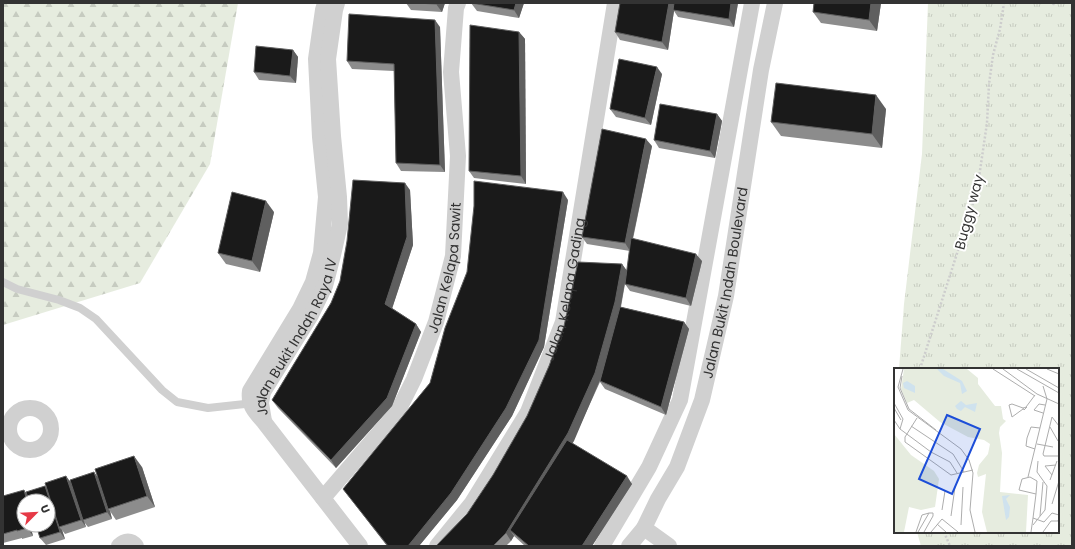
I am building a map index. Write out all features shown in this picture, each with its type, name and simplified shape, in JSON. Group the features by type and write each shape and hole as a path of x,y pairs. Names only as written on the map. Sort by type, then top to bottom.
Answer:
{"street":[{"name":"Jalan Bukit Indah Raya IV","path":"323,498 264,422 262,412 249,398 250,391 300,309 313,282 321,253 326,197 320,137 316,59 325,3"},
{"name":"Jalan Bukit Indah Raya IV","path":"255,403 311,315 325,286 340,224 328,59 337,3"},
{"name":"Jalan Kelapa Sawit","path":"323,498 398,411 414,379 436,322 453,256 458,156 451,72 456,8 458,3"},
{"name":"Jalan Kelapa Gading","path":"437,546 472,504 528,412 563,322 615,3"},
{"path":"602,546 649,468 680,400 752,3"},
{"name":"Jalan Bukit Indah Boulevard","path":"629,546 644,528 658,499 677,467 702,400 726,296 761,70 775,3"},
{"path":"742,64 761,70"},
{"path":"323,498 360,546"},
{"path":"644,528 669,546"},
{"path":"119,546 121,544 132,542 136,546"}],"lane":[{"path":"3,282 17,289 59,300 80,308 96,319 162,390 177,402 208,408 255,403"}],"path":[{"name":"Buggy way","path":"920,368 977,191 987,123 993,55 1000,29 1004,3"},
{"path":"944,533 950,546"}],"green space":[{"path":"3,3 238,3 210,164 140,283 3,325"},
{"path":"928,3 1072,3 1072,546 921,546 917,533 1059,533 1059,368 899,368 904,304 922,154"}],"building":[{"path":"414,3 437,3 436,4"},
{"path":"471,3 516,3 514,10"},
{"path":"620,3 669,3 662,42 615,32"},
{"path":"674,3 731,3 729,19 673,10"},
{"path":"814,3 871,3 869,20 813,12"},
{"path":"349,14 435,20 440,165 396,163 394,64 347,61"},
{"path":"470,25 519,32 521,176 469,171"},
{"path":"256,46 293,50 290,76 254,72"},
{"path":"619,59 657,67 645,118 610,109"},
{"path":"776,83 876,95 872,134 771,122"},
{"path":"660,104 717,114 710,151 654,140"},
{"path":"602,129 646,139 625,243 582,237"},
{"path":"353,180 405,183 407,237 385,304 416,324 387,398 331,460 272,400 331,303 340,281 347,241"},
{"path":"474,181 563,192 539,340 506,408 451,493 408,546 388,546 343,489 430,383 445,328 467,272 474,206"},
{"path":"232,192 266,201 252,261 218,253"},
{"path":"631,238 696,254 686,298 625,284"},
{"path":"578,262 622,264 615,302 595,373 568,433 506,533 493,546 436,546 467,514 493,475 527,416 549,366 564,326"},
{"path":"620,307 684,322 661,407 600,381"},
{"path":"567,440 627,476 582,546 529,546 510,530"},
{"path":"134,456 147,496 108,509 95,469"},
{"path":"94,472 107,512 83,520 70,480"},
{"path":"66,476 81,520 59,527 56,518 56,493 48,493 45,483"},
{"path":"45,486 47,493 26,493"},
{"path":"24,490 25,493 16,493 16,530 3,534 3,496"},
{"path":"56,520 60,532 40,538 38,533 56,533"}]}
